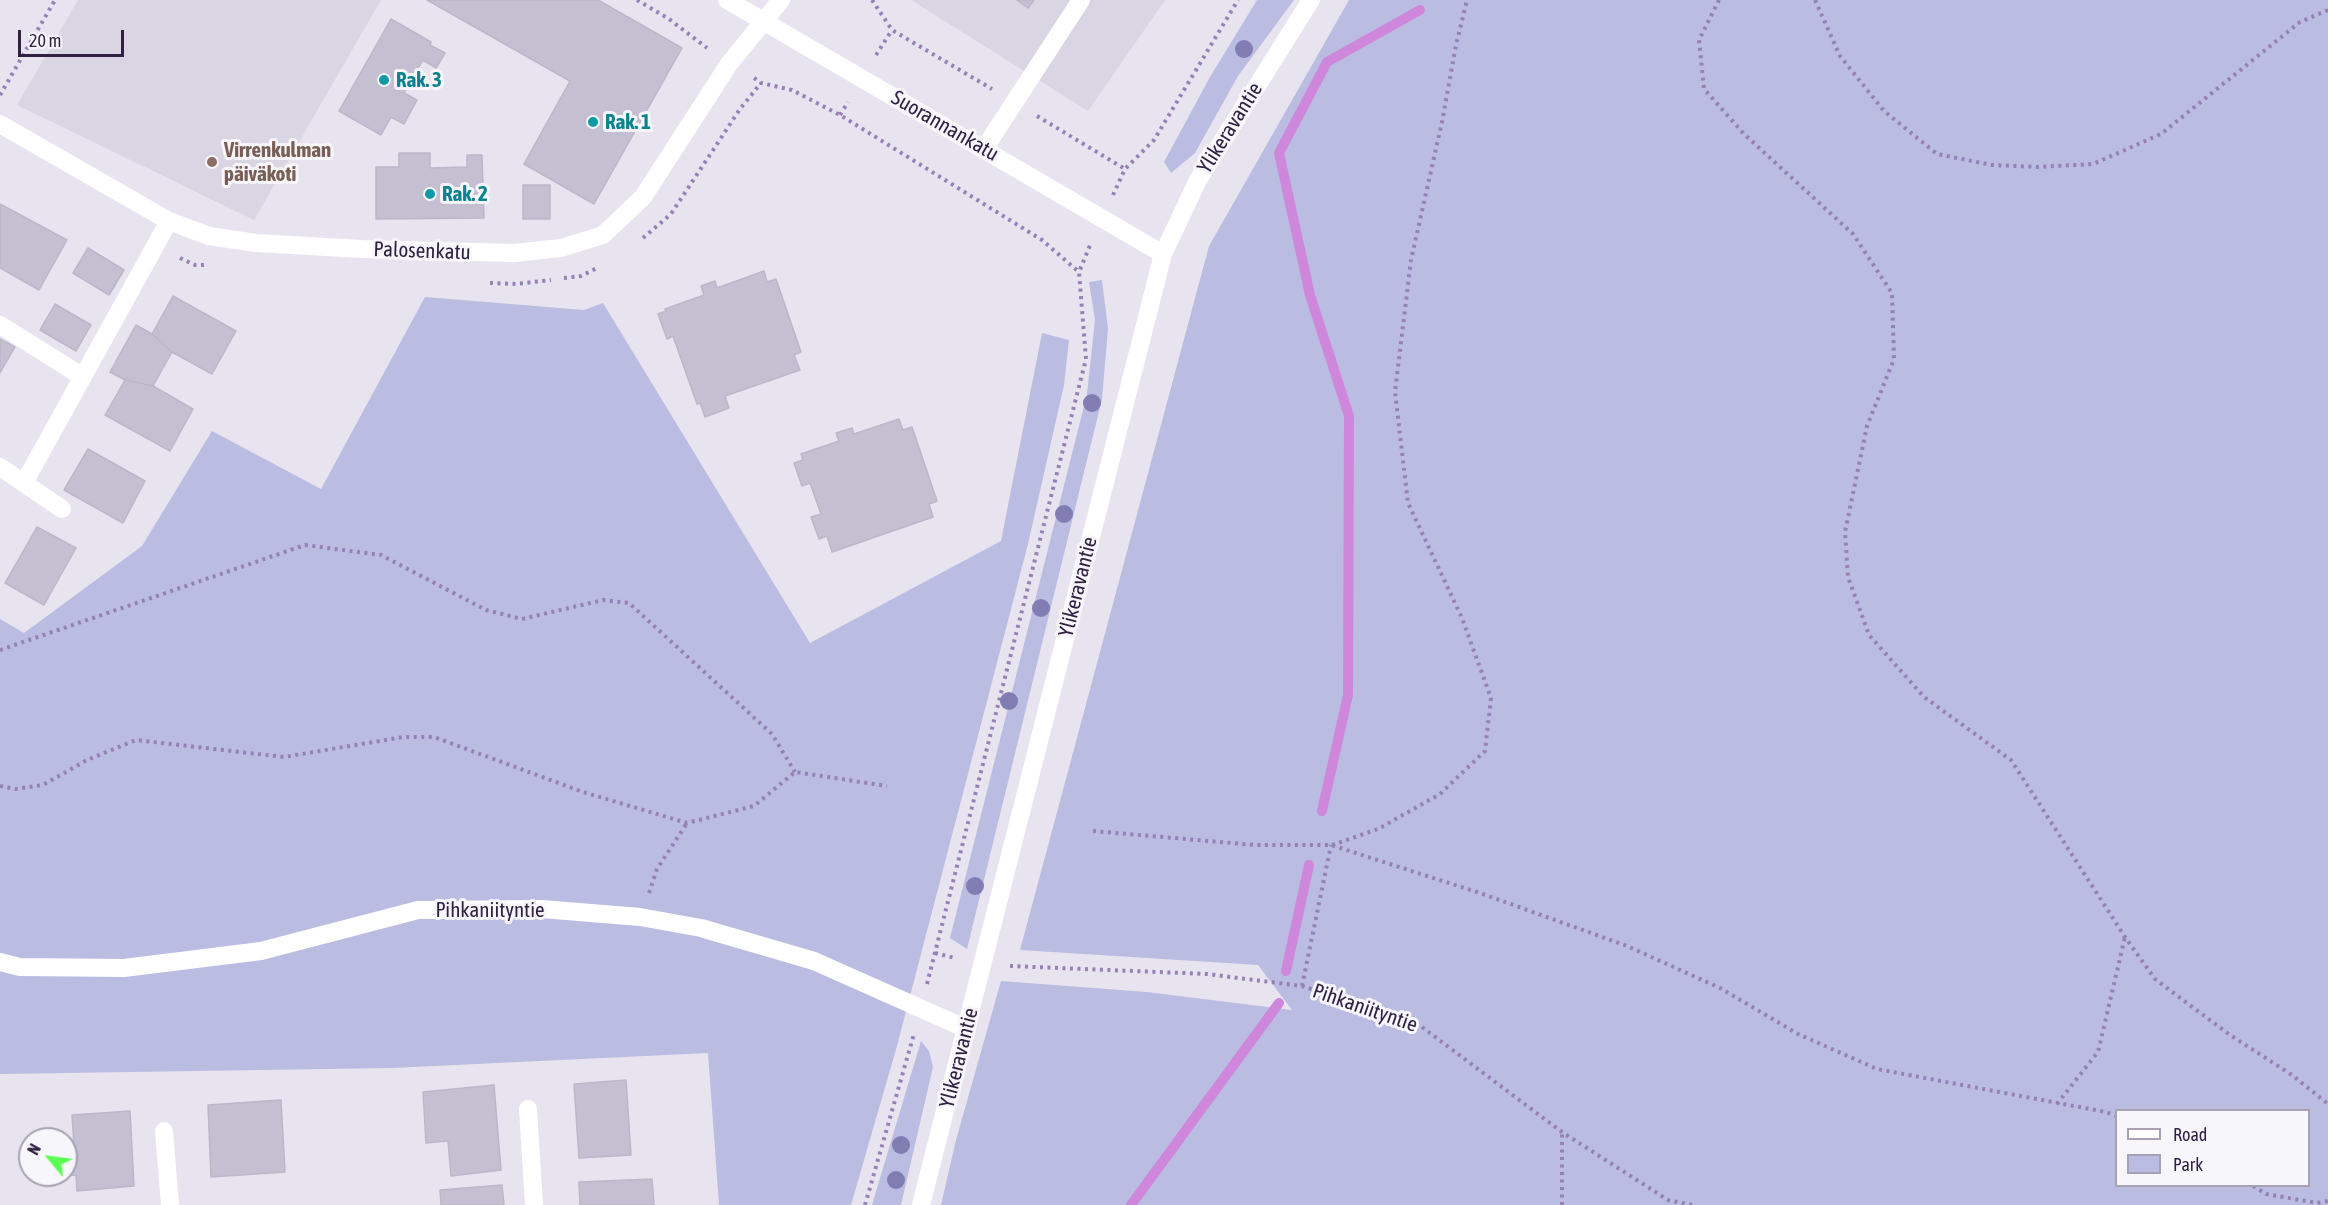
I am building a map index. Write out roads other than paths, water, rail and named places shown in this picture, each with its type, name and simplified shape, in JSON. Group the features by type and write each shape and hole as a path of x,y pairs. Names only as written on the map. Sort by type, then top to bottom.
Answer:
{"street":[{"name":"Suorannankatu","path":"727,0 1163,254"},
{"name":"Palosenkatu","path":"0,123 169,221 209,236 256,243 362,249 514,253 561,248 603,235 643,197 729,64 781,0"},
{"path":"984,149 1081,0"},
{"name":"Ylikeravantie","path":"921,1205 1163,254 1198,180 1311,0"},
{"path":"24,483 169,221"},
{"path":"0,325 83,377"},
{"path":"0,468 62,509"},
{"name":"Pihkaniityntie","path":"0,962 21,967 124,969 261,951 418,910 542,909 640,917 701,928 814,961 967,1029"},
{"path":"528,1109 534,1205"},
{"path":"165,1131 170,1205"}],"waterway":[{"path":"1322,811 1348,695 1349,416 1310,295 1279,153 1327,62 1420,10"},
{"path":"1286,971 1309,865"},
{"path":"1131,1205 1279,1003"}],"place":[{"name":"Rak. 3","path":"384,80"},
{"name":"Rak. 1","path":"593,122"},
{"name":"Virrenkulman päiväkoti","path":"212,162"},
{"name":"Rak. 2","path":"430,194"}]}
